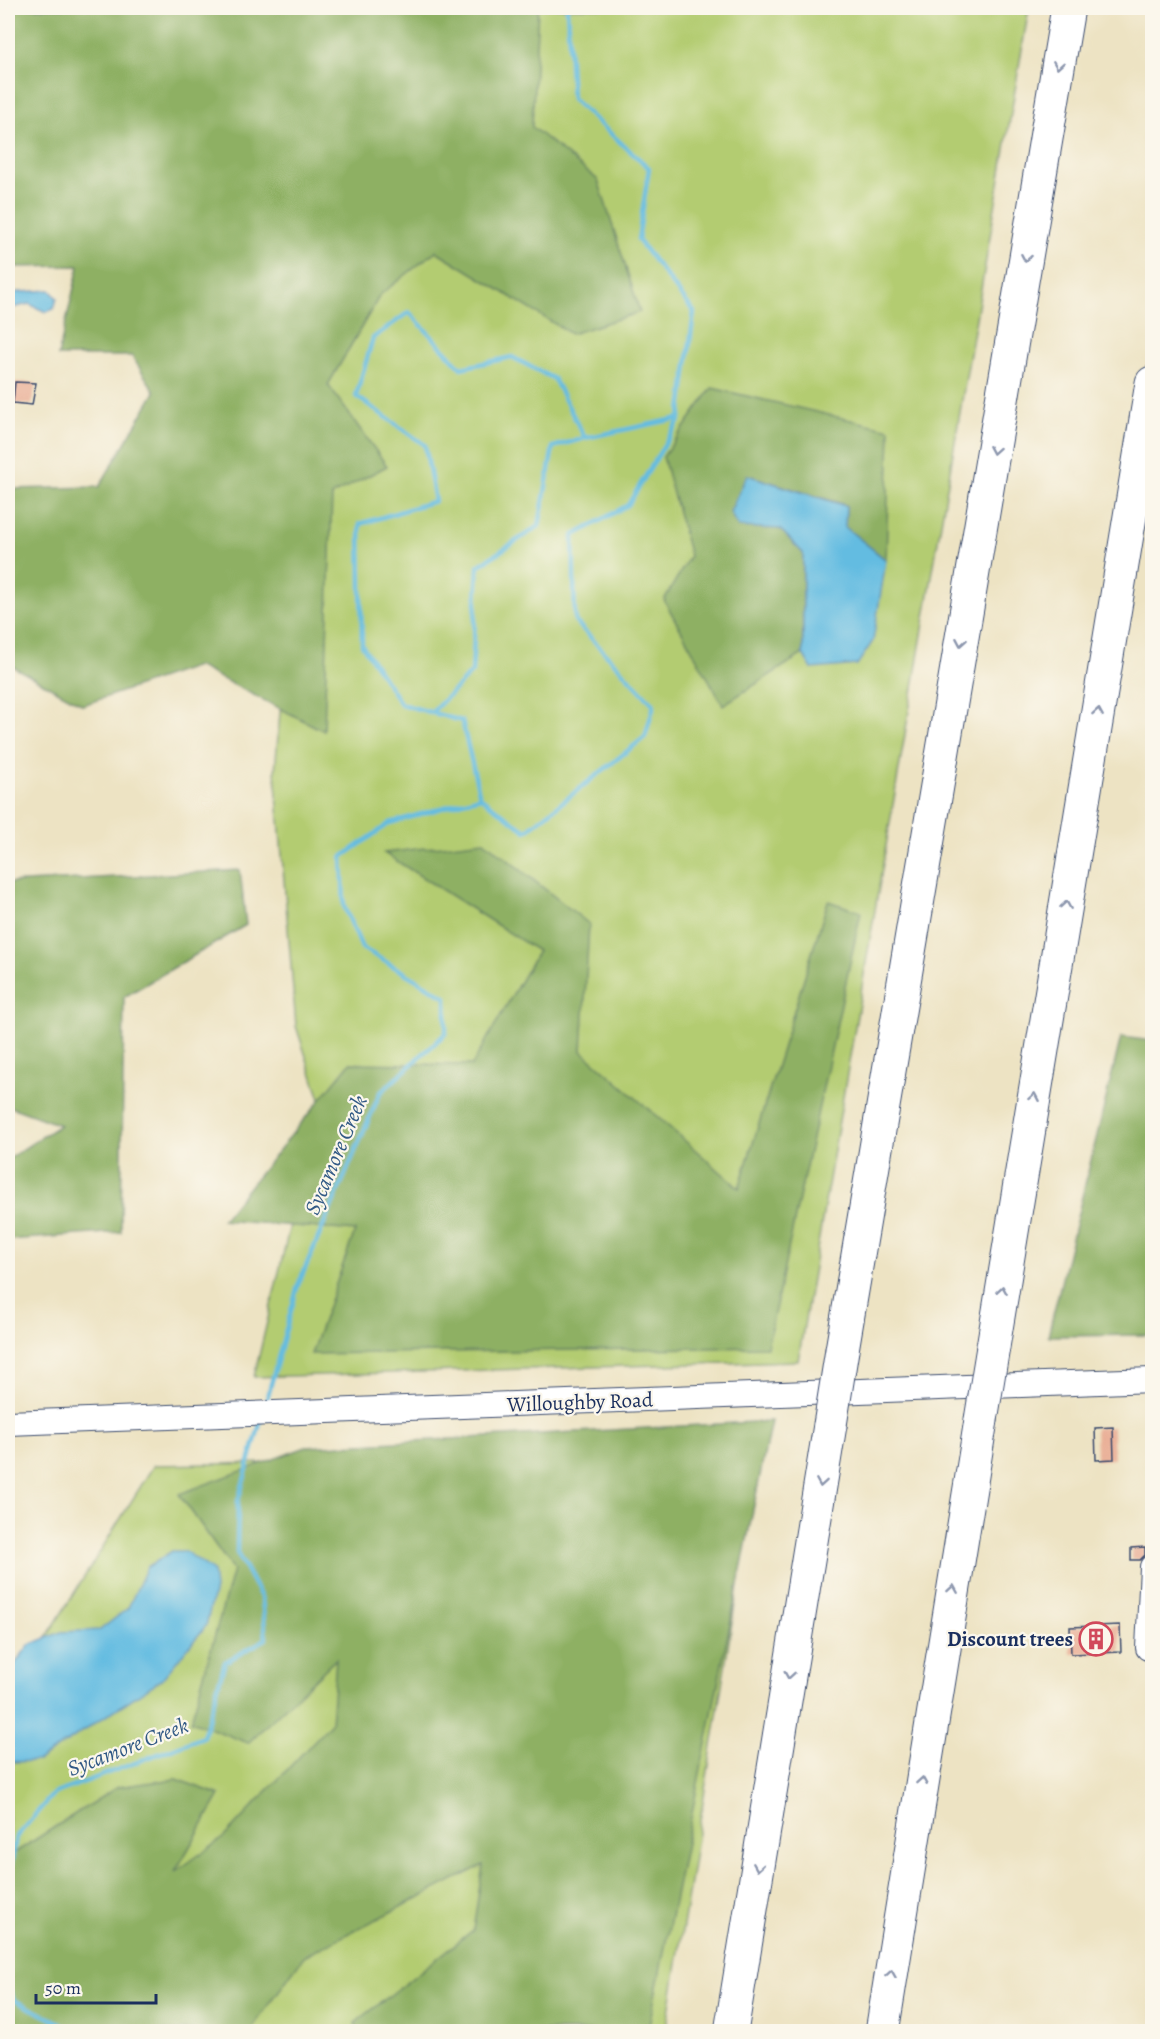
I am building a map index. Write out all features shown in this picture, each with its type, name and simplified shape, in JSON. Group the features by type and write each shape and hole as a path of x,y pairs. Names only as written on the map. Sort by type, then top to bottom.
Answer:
{"highway":[{"path":"731,2031 842,1350 1068,8"},
{"path":"882,2031 1152,383"},
{"path":"1131,513 1152,430"}],"street":[{"name":"Willoughby Road","path":"8,1423 1152,1380"},
{"path":"1148,1648 1152,1567"}],"green space":[{"path":"8,8 538,8 532,127 598,180 640,312 571,334 436,251 380,295 328,385 387,466 332,495 324,731 197,666 83,705 8,664 8,489 99,487 155,392 132,356 58,356 79,266 8,267"},
{"path":"506,8 1029,8 798,1361 254,1377 320,1099 296,1026 275,771 309,373"},
{"path":"712,388 890,429 886,560 845,527 846,505 747,475 780,529 803,553 803,654 723,705 664,600 690,556 663,457"},
{"path":"484,841 589,924 582,1051 739,1188 828,901 861,912 767,1347 311,1354 355,1231 222,1220 350,1063 472,1065 538,951 384,853"},
{"path":"240,870 246,925 124,997 121,1232 8,1240 8,1159 60,1125 8,1106 8,883"},
{"path":"1121,1037 1152,1041 1152,1335 1048,1336"},
{"path":"771,1421 648,2031 357,2031 355,2023 473,1930 483,1865 304,1956 250,2031 8,2031 8,1857 117,1787 176,1779 220,1795 175,1872 224,1837 331,1723 336,1659 248,1743 191,1721 233,1570 179,1494 306,1447"},
{"path":"759,1455 666,2031 8,2031 8,1699 154,1465"}],"water":[{"path":"50,290 57,298 54,309 46,312 29,304 8,309 8,293"},
{"path":"747,475 846,506 845,527 886,560 873,641 857,665 812,669 803,654 803,553 780,529 738,527 730,512"},
{"path":"172,1551 185,1551 213,1571 215,1589 206,1626 162,1679 38,1761 9,1762 8,1673 29,1645 61,1632 100,1630 128,1608 147,1567"}],"building":[{"path":"15,382 36,383 32,405 13,403"},
{"path":"1113,1427 1114,1459 1096,1460 1095,1428"},
{"path":"1145,1547 1145,1555 1140,1560 1131,1560 1131,1548"},
{"name":"Discount trees","path":"1120,1625 1121,1652 1071,1654 1070,1627"}],"waterway":[{"name":"Sycamore Creek","path":"265,1406 298,1285 380,1093 446,1033 446,997 362,948 344,906 342,857 390,823 480,797 462,721 401,704 362,645 360,524 435,501 425,445 356,396 373,338 409,312 461,368 512,357 554,379 585,438 680,418 694,312 638,240 649,168 572,99 567,8"},
{"path":"480,797 526,831 645,737 654,705 575,621 573,536 628,505 680,419"},
{"path":"431,713 472,672 478,566 539,526 553,447 585,438"},
{"name":"Sycamore Creek","path":"8,1881 16,1837 53,1794 203,1737 225,1662 266,1639 262,1599 237,1553 238,1501 261,1420"},
{"name":"Sycamore Creek","path":"8,1987 14,2000 78,2032"}],"place":[{"name":"Discount trees","path":"1096,1639"}]}
